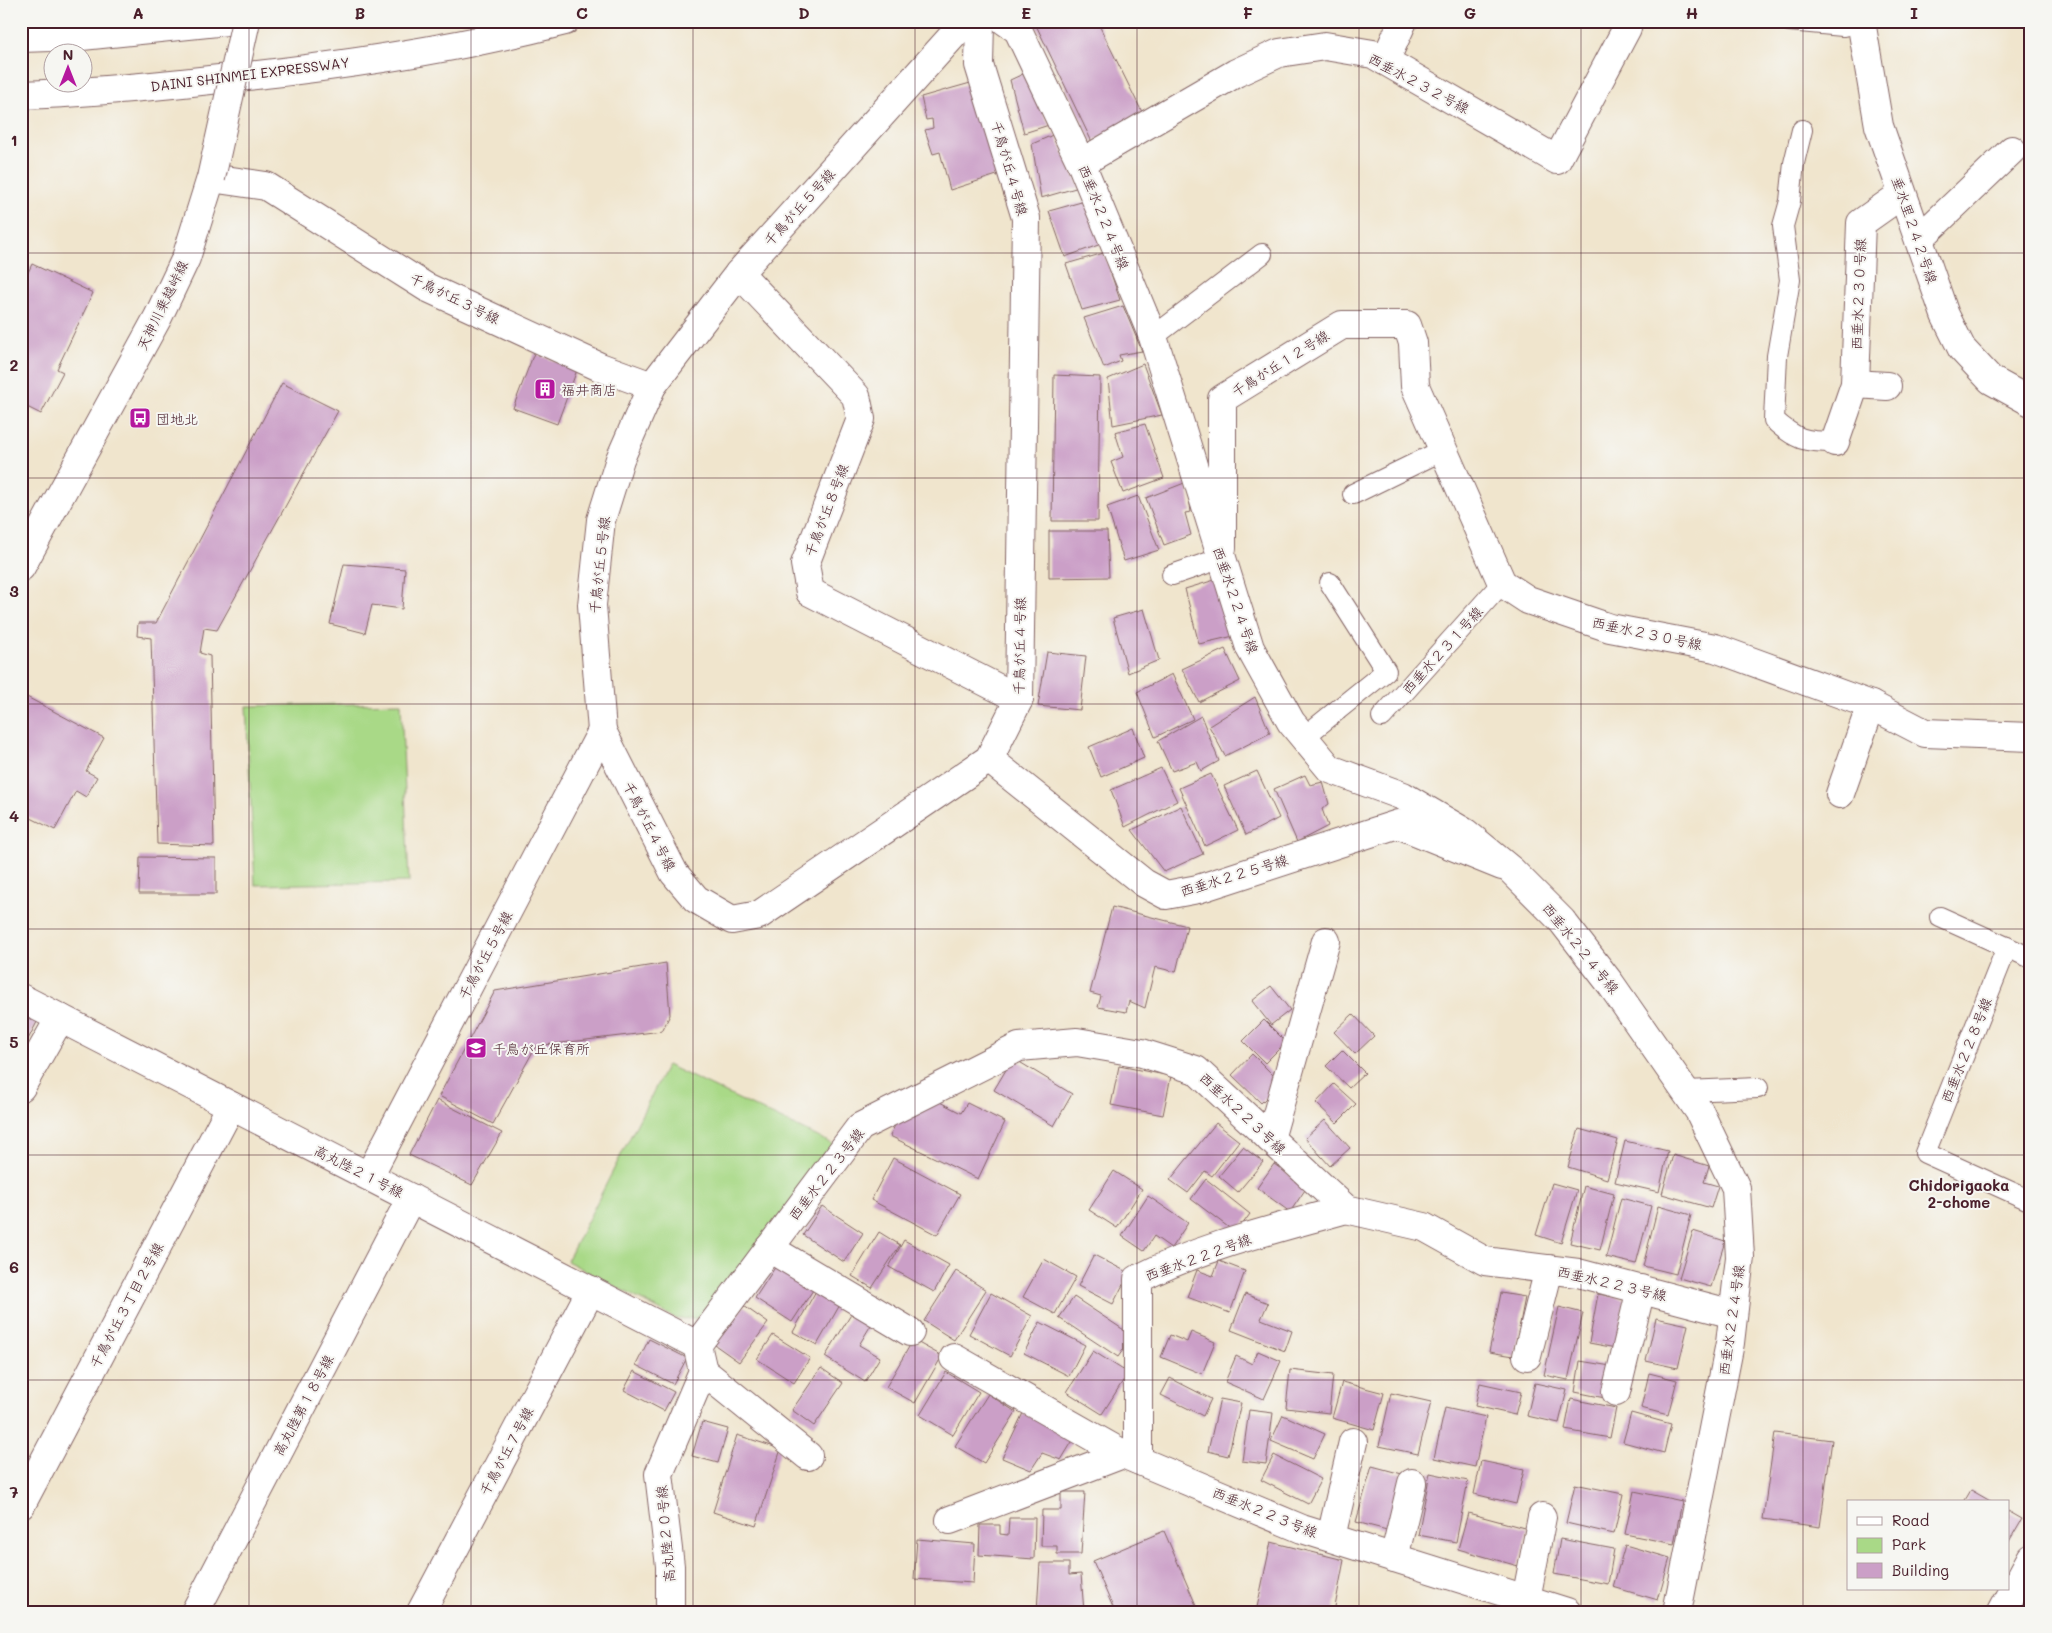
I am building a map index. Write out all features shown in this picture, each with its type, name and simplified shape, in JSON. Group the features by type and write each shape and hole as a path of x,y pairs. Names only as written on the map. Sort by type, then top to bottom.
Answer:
{"main road":[{"path":"21,38 82,36 227,21"},
{"name":"天神川乗越峠線","path":"21,566 158,317 186,258 211,178 246,21"},
{"name":"DAINI SHINMEI EXPRESSWAY","path":"21,94 84,93 300,71 501,38 565,21"},
{"name":"千鳥が丘５号線","path":"369,1176 602,731 592,606 601,520 620,459 652,386 739,273 966,21"},
{"name":"千鳥が丘４号線","path":"602,731 674,874 696,899 732,920 759,915 989,759 1019,699 1026,218 979,65 980,21"},
{"name":"西垂水２２４号線","path":"1006,21 1018,30 1081,163 1153,337 1250,648 1291,722 1330,769 1403,796 1466,833 1511,870 1562,921 1610,983 1686,1091 1699,1111 1736,1188 1740,1257 1730,1343 1677,1612"},
{"path":"1384,61 1403,21"},
{"name":"西垂水２３２号線","path":"1081,163 1236,73 1279,53 1325,46 1373,54 1557,160 1628,28 1628,21"},
{"name":"垂水里２４２号線","path":"1855,23 1879,126 1945,315 1962,349 1991,380 2031,402"},
{"path":"1919,239 2012,150"},
{"name":"千鳥が丘３号線","path":"211,178 266,186 426,287 600,367 652,386"},
{"name":"西垂水２３０号線","path":"1835,442 1855,384 1861,224 1902,194"},
{"name":"千鳥が丘８号線","path":"739,273 856,396 862,419 805,564 810,592 1019,699"},
{"name":"千鳥が丘１２号線","path":"1222,558 1222,399 1342,326 1406,326 1413,342 1415,386 1443,450"},
{"path":"1855,384 1887,386"},
{"path":"1443,450 1502,583"},
{"name":"西垂水２３０号線","path":"1502,583 1528,600 1610,628 1715,648 1872,705 1925,734 2031,737"},
{"path":"1840,794 1872,705"},
{"name":"西垂水２２５号線","path":"989,759 1144,883 1166,895 1198,889 1398,824 1511,870"},
{"path":"1270,1139 1326,941"},
{"name":"高丸陸２１号線","path":"21,998 696,1345"},
{"path":"21,1087 60,1018"},
{"name":"西垂水２２３号線","path":"696,1345 860,1127 1018,1047 1077,1042 1142,1053 1196,1070 1346,1209 1424,1227 1484,1260 1578,1273 1733,1314"},
{"name":"千鳥が丘３丁目２号線","path":"21,1505 231,1106"},
{"name":"高丸陸第１８号線","path":"195,1612 411,1198"},
{"name":"西垂水２２２号線","path":"1130,1457 1138,1279 1160,1268 1238,1240 1346,1209"},
{"path":"769,1248 910,1332"},
{"path":"1528,1356 1549,1269"},
{"path":"1616,1392 1640,1289"},
{"name":"千鳥が丘７号線","path":"421,1612 591,1290"},
{"path":"696,1345 703,1371 808,1456"},
{"name":"西垂水２２３号線","path":"954,1358 1130,1457 1302,1528 1567,1612"},
{"name":"高丸陸２０号線","path":"668,1612 670,1608 670,1566 659,1474 703,1371"},
{"path":"1331,1537 1353,1442"},
{"path":"950,1520 1130,1457"},
{"path":"1394,1558 1412,1483"},
{"path":"1526,1599 1542,1516"},
{"path":"2002,1612 2031,1558"}],"lane":[{"path":"1789,21 1855,23"},
{"path":"1802,130 1794,163 1790,201 1783,226 1790,280 1777,356 1774,420 1791,435 1815,442 1835,442"},
{"path":"1153,337 1262,254"},
{"path":"1353,494 1443,450"},
{"path":"1172,575 1222,558"},
{"path":"1304,737 1386,671 1330,583"},
{"name":"西垂水２３１号線","path":"1382,717 1502,583"},
{"path":"1940,916 2031,958"},
{"name":"西垂水２２８号線","path":"2006,947 1925,1154 2031,1201"},
{"path":"1686,1091 1758,1088"}],"green space":[{"path":"401,703 409,882 255,885 246,706"},
{"path":"667,1065 837,1146 700,1318 677,1319 567,1261"}],"building":[{"path":"1034,21 1097,21 1142,112 1092,142"},
{"path":"1023,74 1049,125 1024,133 1010,80"},
{"path":"974,82 1000,174 950,190 940,152 933,154 925,130 933,128 932,119 926,120 921,97"},
{"path":"1055,134 1079,187 1041,198 1032,144"},
{"path":"1085,201 1104,243 1065,257 1049,211"},
{"path":"1104,253 1120,300 1082,310 1066,264"},
{"path":"32,264 93,293 57,369 63,372 41,414 25,406 21,414 21,287"},
{"path":"1123,306 1142,351 1119,355 1121,361 1104,368 1084,318"},
{"name":"福井商店","path":"534,353 577,370 557,424 513,408"},
{"path":"1143,364 1162,415 1113,425 1108,379"},
{"path":"1054,375 1100,377 1098,521 1052,521"},
{"path":"282,383 338,411 217,630 204,628 200,653 210,656 214,846 157,844 151,638 137,636 138,623 156,623"},
{"path":"1145,424 1164,478 1123,493 1111,462 1123,457 1115,432"},
{"path":"1187,482 1191,512 1185,513 1191,535 1164,545 1146,498"},
{"path":"1138,496 1159,550 1124,561 1107,507"},
{"path":"1049,531 1107,531 1109,577 1049,578"},
{"path":"344,564 405,569 402,609 372,605 365,633 330,624"},
{"path":"1218,579 1238,635 1199,644 1185,589"},
{"path":"1144,609 1159,660 1128,673 1113,618"},
{"path":"1225,649 1240,681 1199,702 1182,669"},
{"path":"1047,652 1086,656 1080,710 1038,706"},
{"path":"1172,674 1193,719 1155,737 1137,692"},
{"path":"25,696 104,738 86,771 97,777 86,797 76,791 55,830 21,813 21,703"},
{"path":"1255,697 1270,733 1225,756 1209,726"},
{"path":"1201,716 1219,761 1201,771 1197,762 1172,771 1158,741"},
{"path":"1133,728 1144,758 1101,777 1089,747"},
{"path":"1161,768 1177,801 1125,827 1111,790"},
{"path":"1257,771 1279,818 1246,835 1224,786"},
{"path":"1211,774 1238,830 1205,846 1179,788"},
{"path":"1305,775 1310,785 1323,782 1329,804 1322,809 1328,826 1297,842 1274,789"},
{"path":"1181,806 1203,854 1164,872 1132,830"},
{"path":"140,857 216,858 216,894 139,894"},
{"path":"1112,907 1187,926 1176,972 1155,967 1145,1008 1129,1001 1126,1012 1098,1007 1101,996 1090,993"},
{"path":"666,963 670,1015 662,1031 536,1046 493,1124 439,1096 495,991"},
{"path":"1271,986 1290,1010 1271,1025 1252,1001"},
{"path":"21,1014 37,1022 21,1053"},
{"path":"1353,1014 1374,1036 1355,1054 1334,1032"},
{"path":"1264,1020 1286,1042 1265,1063 1243,1041"},
{"path":"1342,1050 1365,1073 1349,1088 1326,1066"},
{"path":"1252,1054 1281,1083 1261,1103 1232,1075"},
{"path":"1013,1058 1072,1094 1054,1126 994,1090"},
{"path":"1119,1066 1171,1076 1163,1115 1111,1105"},
{"path":"1334,1084 1356,1104 1337,1123 1316,1103"},
{"path":"930,1097 961,1113 967,1103 1005,1122 978,1179 890,1136 901,1112"},
{"path":"437,1100 502,1133 472,1185 409,1155"},
{"path":"1325,1120 1350,1148 1330,1166 1305,1138"},
{"path":"1216,1123 1239,1141 1212,1176 1205,1171 1188,1193 1170,1180"},
{"path":"1579,1129 1618,1140 1607,1179 1568,1167"},
{"path":"1625,1141 1668,1151 1659,1192 1615,1182"},
{"path":"1243,1147 1263,1162 1238,1192 1219,1176"},
{"path":"1673,1155 1709,1166 1704,1182 1718,1186 1711,1208 1662,1194"},
{"path":"893,1158 960,1194 937,1235 871,1200"},
{"path":"1274,1164 1307,1187 1290,1212 1257,1188"},
{"path":"1114,1171 1142,1189 1117,1228 1089,1210"},
{"path":"1206,1179 1250,1214 1236,1233 1191,1199"},
{"path":"1552,1183 1577,1190 1561,1243 1536,1235"},
{"path":"1584,1186 1614,1194 1600,1250 1570,1243"},
{"path":"1148,1196 1188,1223 1171,1248 1154,1236 1144,1251 1122,1236"},
{"path":"1621,1198 1651,1206 1636,1264 1606,1257"},
{"path":"822,1206 863,1233 844,1262 803,1235"},
{"path":"1658,1206 1691,1215 1676,1274 1643,1266"},
{"path":"1693,1231 1725,1241 1711,1287 1679,1278"},
{"path":"879,1232 900,1245 872,1288 852,1276"},
{"path":"904,1240 949,1265 934,1292 889,1267"},
{"path":"1094,1255 1129,1273 1113,1304 1078,1286"},
{"path":"1044,1259 1076,1277 1055,1314 1023,1297"},
{"path":"1219,1261 1245,1271 1230,1313 1187,1297 1197,1270 1213,1276"},
{"path":"776,1266 813,1290 792,1322 755,1298"},
{"path":"956,1271 986,1290 954,1340 924,1321"},
{"path":"817,1289 841,1303 817,1345 793,1332"},
{"path":"991,1293 1032,1316 1010,1356 969,1334"},
{"path":"1501,1293 1525,1297 1514,1356 1489,1352"},
{"path":"1245,1294 1268,1303 1261,1319 1292,1331 1285,1351 1231,1330"},
{"path":"1598,1294 1625,1299 1616,1348 1589,1343"},
{"path":"1074,1297 1133,1336 1118,1357 1059,1318"},
{"path":"744,1306 768,1323 739,1362 715,1345"},
{"path":"1559,1307 1583,1313 1568,1380 1544,1375"},
{"path":"852,1313 871,1325 859,1345 880,1357 865,1382 825,1357"},
{"path":"1656,1318 1688,1325 1678,1368 1646,1361"},
{"path":"1040,1322 1085,1345 1069,1376 1024,1353"},
{"path":"1191,1332 1215,1342 1202,1374 1161,1357 1170,1335 1187,1342"},
{"path":"773,1335 810,1358 794,1383 757,1359"},
{"path":"649,1339 687,1358 673,1384 636,1365"},
{"path":"913,1340 942,1356 915,1403 886,1387"},
{"path":"1093,1351 1128,1373 1102,1414 1067,1392"},
{"path":"1258,1351 1281,1361 1264,1399 1225,1382 1236,1356 1252,1364"},
{"path":"1580,1361 1611,1366 1605,1398 1575,1392"},
{"path":"821,1368 843,1383 814,1426 792,1410"},
{"path":"1290,1370 1333,1375 1329,1413 1286,1408"},
{"path":"634,1371 674,1392 664,1411 624,1390"},
{"path":"946,1372 979,1392 953,1435 920,1415"},
{"path":"1649,1373 1677,1380 1668,1415 1641,1408"},
{"path":"1170,1378 1211,1399 1203,1416 1161,1395"},
{"path":"1342,1382 1384,1393 1374,1430 1332,1418"},
{"path":"1480,1383 1521,1392 1515,1415 1475,1406"},
{"path":"1535,1383 1567,1390 1559,1423 1527,1416"},
{"path":"1391,1393 1431,1402 1418,1454 1379,1446"},
{"path":"988,1394 1016,1412 984,1463 955,1446"},
{"path":"1220,1399 1241,1403 1228,1456 1208,1451"},
{"path":"1571,1399 1616,1408 1610,1438 1565,1430"},
{"path":"1445,1408 1486,1417 1475,1467 1434,1458"},
{"path":"1249,1410 1273,1413 1266,1464 1242,1461"},
{"path":"1023,1413 1075,1437 1061,1460 1042,1453 1031,1470 1002,1458"},
{"path":"1631,1413 1671,1424 1664,1453 1623,1442"},
{"path":"1283,1415 1325,1434 1313,1459 1271,1441"},
{"path":"702,1422 728,1429 718,1463 692,1456"},
{"path":"1775,1433 1832,1440 1820,1527 1763,1519"},
{"path":"737,1435 781,1449 756,1526 713,1512"},
{"path":"1274,1455 1321,1479 1308,1504 1261,1480"},
{"path":"1481,1461 1524,1470 1516,1504 1474,1494"},
{"path":"1372,1466 1402,1474 1387,1530 1356,1522"},
{"path":"1430,1473 1468,1481 1456,1542 1418,1535"},
{"path":"1575,1484 1623,1494 1614,1534 1566,1523"},
{"path":"1971,1490 1988,1500 1965,1500"},
{"path":"1634,1491 1682,1501 1674,1544 1625,1534"},
{"path":"1061,1492 1085,1492 1081,1554 1057,1554 1057,1546 1041,1546 1042,1510 1061,1510"},
{"path":"2010,1512 2022,1519 2010,1540"},
{"path":"1468,1513 1528,1529 1518,1566 1458,1549"},
{"path":"1009,1518 1035,1518 1034,1559 979,1555 980,1525 1000,1525 1000,1534 1008,1535"},
{"path":"1164,1531 1199,1612 1115,1612 1093,1561"},
{"path":"917,1539 975,1544 973,1583 914,1579"},
{"path":"1560,1539 1614,1549 1608,1584 1554,1574"},
{"path":"1271,1542 1344,1560 1334,1612 1256,1612"},
{"path":"1625,1545 1670,1558 1658,1600 1613,1587"},
{"path":"1040,1563 1069,1563 1069,1575 1081,1574 1084,1612 1037,1611"}],"place":[{"name":"福井商店","path":"545,389"},
{"name":"団地北","path":"140,418"},
{"name":"千鳥が丘保育所","path":"476,1048"}],"district":[{"name":"Chidorigaoka 2-chome","path":"1959,1194"}]}
